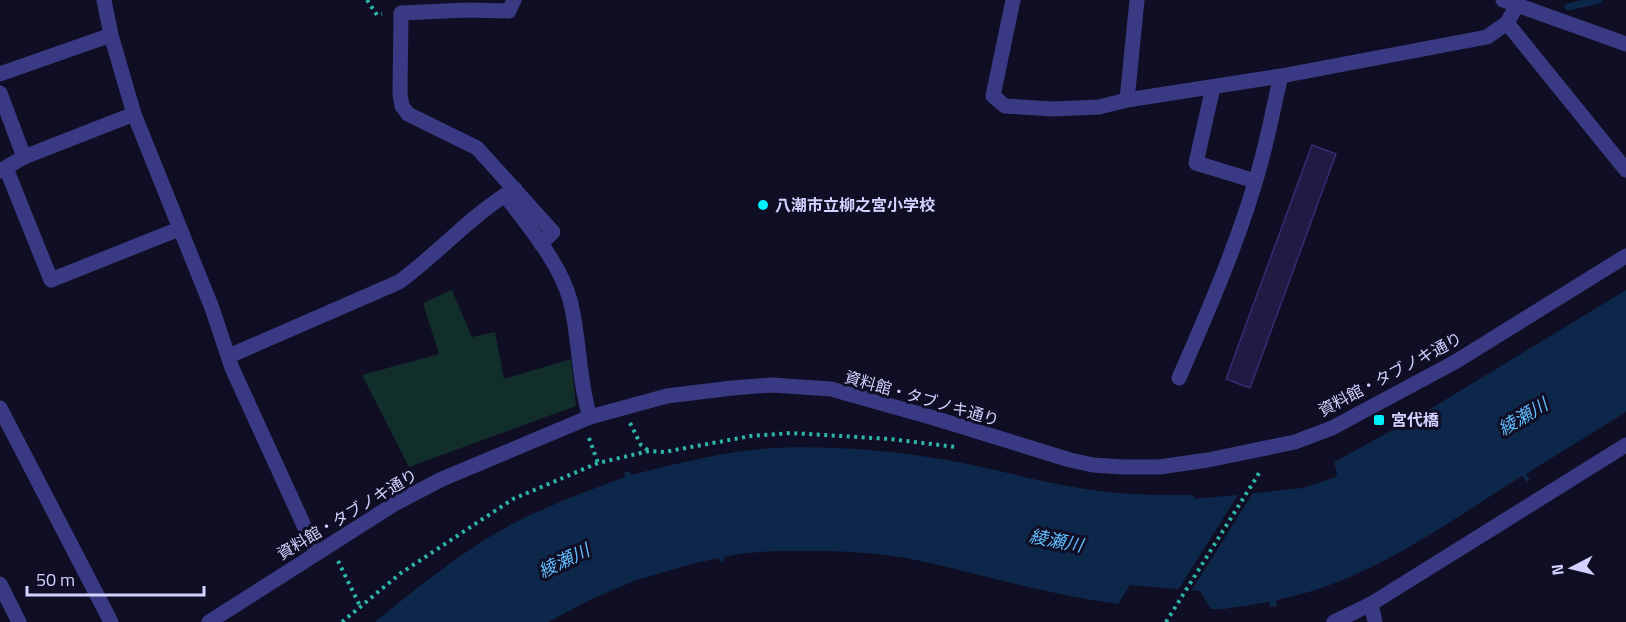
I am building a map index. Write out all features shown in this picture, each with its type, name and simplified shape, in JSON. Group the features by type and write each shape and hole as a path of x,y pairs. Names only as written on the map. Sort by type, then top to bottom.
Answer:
{"street":[{"path":"104,0 111,35 134,114 212,309 232,368 316,552"},
{"path":"514,0 509,11 401,13 400,94 402,106 408,114 477,148 510,192 541,244 564,284 570,301 587,419"},
{"path":"1013,0 993,96 1005,106 1053,109 1099,107 1127,100 1281,76 1487,37 1507,23 1510,2 1546,7 1606,38 1626,44"},
{"path":"1127,100 1137,0"},
{"path":"1507,23 1626,170"},
{"path":"1606,38 1626,34"},
{"path":"0,74 111,35"},
{"path":"1179,378 1215,294 1255,181 1281,76"},
{"path":"1213,87 1196,163 1255,181"},
{"path":"0,93 24,157"},
{"path":"134,114 24,157 3,169 51,280 179,229"},
{"path":"229,356 399,282 419,268 493,202 510,192"},
{"name":"資料館・タブノキ通り","path":"209,622 330,543 396,503 442,479 587,419 667,396 732,388 784,386 831,389 1093,465 1159,466 1208,460 1295,442 1332,428 1455,362 1626,256"},
{"path":"0,408 111,622"},
{"path":"1334,622 1371,604 1626,445"},
{"path":"0,584 20,622"},
{"path":"1371,604 1375,622"}],"path":[{"path":"628,417 634,434 641,445 650,452"},
{"path":"587,419 598,463"},
{"path":"342,622 401,573 513,499 598,463 750,436 791,434 890,439 961,448"},
{"path":"1166,622 1263,466 1254,467"},
{"path":"330,543 360,606"}],"green space":[{"path":"452,290 472,337 495,332 504,379 571,359 576,406 409,467 362,375 439,354 423,303"}],"water":[{"name":"綾瀬川","path":"1626,290 1626,412 1526,474 1530,480 1527,482 1522,476 1434,532 1374,566 1310,592 1276,600 1277,606 1270,607 1269,602 1211,609 1200,591 1130,585 1118,604 1043,590 891,556 847,552 782,551 733,555 724,557 724,562 721,562 719,558 634,581 592,599 548,622 375,622 462,555 499,531 531,515 625,477 624,473 629,471 631,475 736,452 793,447 840,448 908,454 947,460 1060,485 1108,492 1193,495 1195,499 1303,488 1336,477 1334,462 1427,411"}],"pier":[{"path":"1254,491 1190,593 1177,592 1239,493"}],"building":[{"path":"1312,145 1336,154 1250,388 1226,379"}],"waterway":[{"path":"1568,7 1599,0"}],"place":[{"name":"八潮市立柳之宮小学校","path":"763,205"},
{"name":"宮代橋","path":"1379,420"}]}
